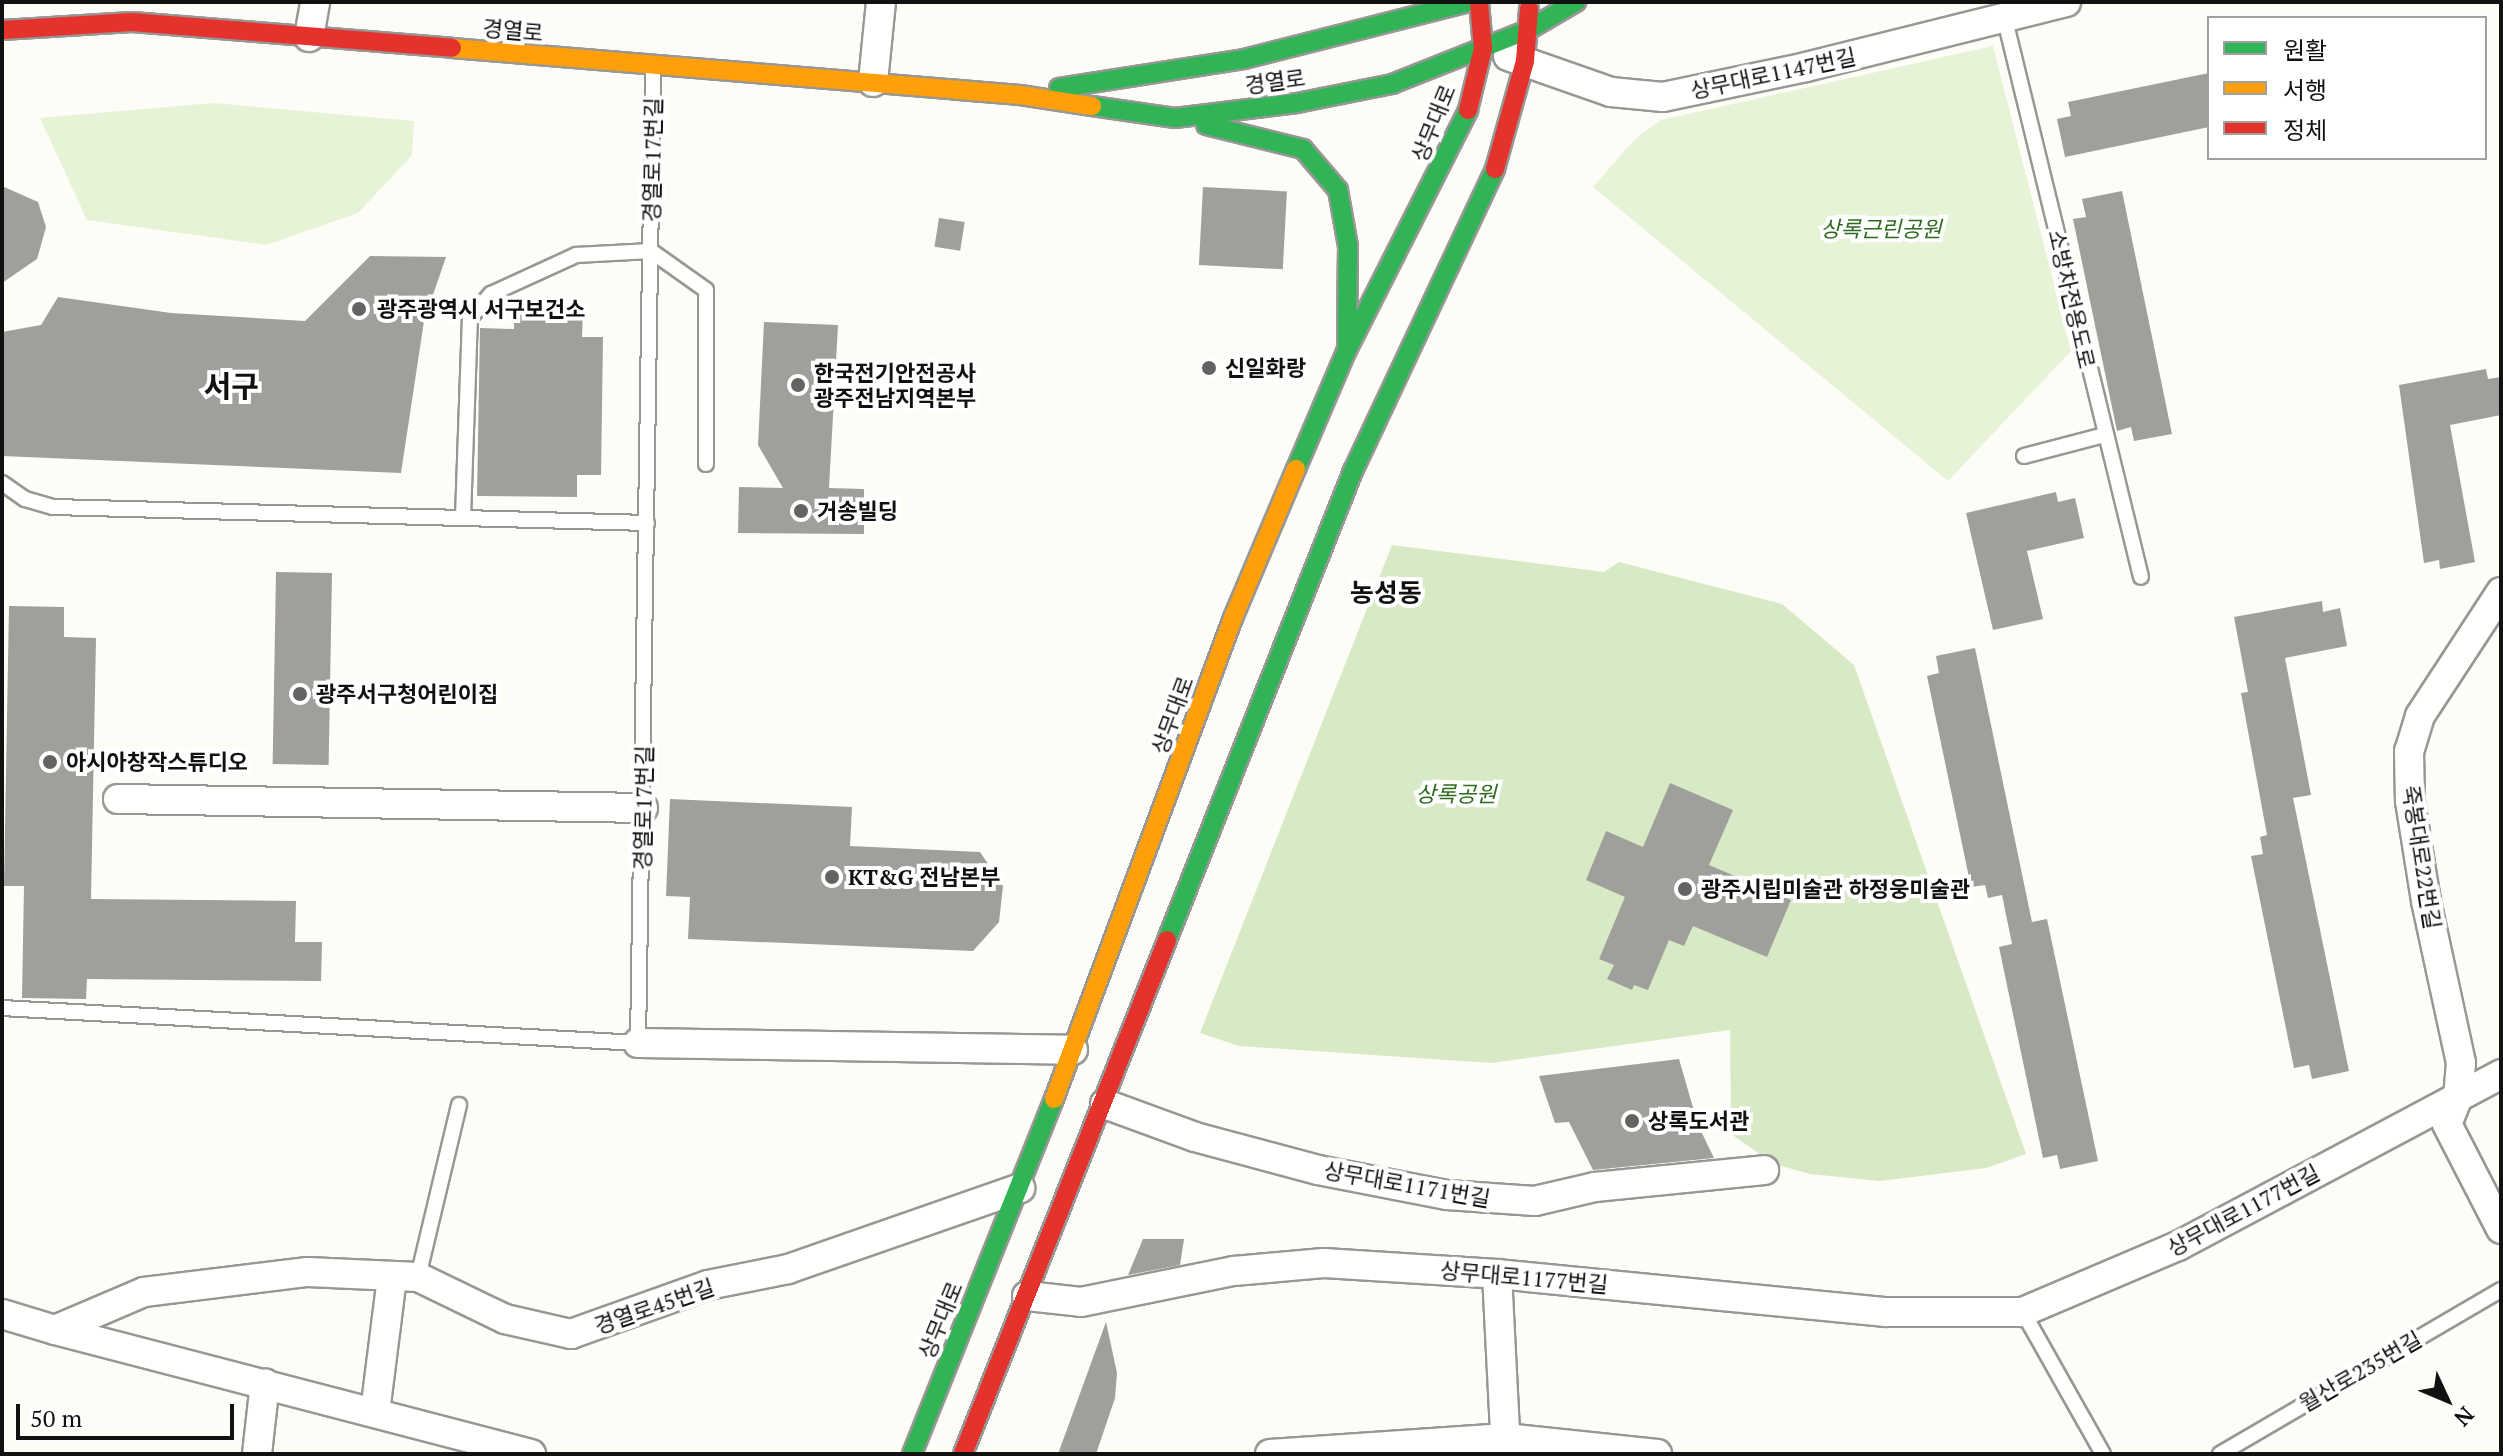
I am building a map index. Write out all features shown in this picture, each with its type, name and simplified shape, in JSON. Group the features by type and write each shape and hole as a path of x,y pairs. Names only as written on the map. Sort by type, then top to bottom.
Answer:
{"street":[{"path":"309,37 315,2"},
{"path":"873,82 881,2"},
{"name":"경열로","path":"1020,95 1244,59 1470,2"},
{"name":"상무대로","path":"912,1454 1073,1050 1233,618 1346,352 1468,112 1483,48 1479,2"},
{"path":"963,1454 1105,1104 1205,838 1353,471 1492,181 1525,61 1530,2"},
{"path":"1528,30 1576,2"},
{"name":"상무대로1147번길","path":"1483,48 1611,92 1663,97 2005,20 2066,2"},
{"name":"경열로","path":"2,30 132,22 1020,95 1175,118 1297,103 1392,84 1528,30"},
{"path":"1175,118 1303,149 1338,190 1348,246 1346,352"},
{"name":"죽봉대로22번길","path":"2501,592 2420,716 2409,751 2410,801 2424,886 2461,1063 2458,1097 2447,1124 2501,1229"},
{"path":"118,799 643,808"},
{"path":"638,1043 1073,1050"},
{"name":"상무대로1177번길","path":"1027,1296 1081,1302 1234,1271 1309,1264 1497,1274 1886,1312 2023,1312 2178,1246 2501,1074"},
{"name":"상무대로1171번길","path":"1105,1104 1195,1137 1318,1170 1460,1196 1535,1201 1609,1185 1764,1170"},
{"name":"경열로45번길","path":"55,1330 144,1292 197,1282 308,1272 405,1278 505,1319 571,1334 708,1285 788,1269 1020,1188"},
{"path":"1497,1274 1506,1446"},
{"path":"375,1412 405,1278"},
{"path":"2,1314 531,1454"},
{"path":"257,1454 265,1383"},
{"path":"1270,1454 1506,1446 1657,1454"}],"lane":[{"name":"소방차전용도로","path":"2005,20 2141,577"},
{"name":"경열로17번길","path":"638,1043 653,66"},
{"path":"463,517 469,327 474,309 491,294 576,255 651,251 706,290 706,464"},
{"path":"2024,456 2104,435"},
{"path":"2,483 25,499 53,507 647,523"},
{"path":"2,1008 638,1043"},
{"path":"405,1278 459,1105"},
{"name":"월산로235번길","path":"2220,1454 2501,1290"},
{"path":"2023,1312 2103,1454"}],"green space":[{"name":"상록근린공원","path":"1993,46 2071,351 1948,481 1593,187 1635,139 1661,120"},
{"path":"213,103 414,121 412,155 358,213 266,245 87,220 40,118"},
{"name":"상록공원","path":"1392,545 1604,572 1619,562 1782,604 1854,665 2026,1154 1986,1168 1880,1181 1810,1174 1774,1164 1731,1134 1730,1030 1491,1063 1239,1046 1200,1033"}],"building":[{"path":"2207,73 2207,127 2065,157 2057,119 2071,116 2068,102"},
{"path":"2,186 38,202 46,227 37,259 2,283"},
{"path":"1203,187 1287,191 1283,269 1199,265"},
{"path":"2122,191 2172,434 2134,441 2131,427 2117,431 2073,219 2086,217 2082,199"},
{"path":"939,218 965,222 960,251 934,247"},
{"path":"370,256 446,257 424,321 401,473 2,456 2,332 41,325 58,297 171,313 305,321"},
{"path":"514,310 583,310 582,337 603,337 601,475 577,475 577,497 477,496 480,328 514,329"},
{"path":"764,322 838,325 829,488 864,489 864,534 738,533 739,487 783,488 758,445"},
{"path":"2486,369 2488,379 2501,377 2501,415 2450,425 2475,562 2440,569 2439,560 2424,563 2399,385"},
{"path":"2056,492 2058,502 2075,498 2084,538 2027,551 2043,619 1993,630 1966,513"},
{"name":"광주서구청어린이집","path":"276,572 332,573 329,765 273,764"},
{"path":"2322,601 2323,612 2340,608 2347,646 2285,658 2311,795 2293,798 2349,1071 2312,1079 2309,1065 2294,1068 2251,856 2263,854 2260,837 2267,835 2241,693 2248,692 2234,617"},
{"name":"아시아창작스튜디오","path":"9,606 64,607 64,637 96,638 91,899 296,901 295,942 322,942 321,981 87,979 86,999 22,998 24,886 4,886"},
{"path":"1975,648 2032,922 2047,919 2098,1161 2060,1169 2057,1155 2043,1158 1999,947 2012,944 2002,895 1988,898 1985,885 1971,887 1927,676 1939,673 1936,656"},
{"name":"광주시립미술관 하정웅미술관","path":"1670,783 1733,810 1709,865 1791,900 1767,957 1693,926 1684,946 1669,940 1648,990 1634,985 1632,990 1607,979 1614,965 1599,959 1625,897 1586,880 1606,831 1643,847"},
{"name":"KT&G 전남본부","path":"670,799 852,807 850,846 980,852 1003,886 999,922 973,951 688,939 690,897 666,896"},
{"name":"상록도서관","path":"1679,1059 1698,1125 1714,1158 1593,1170 1569,1122 1555,1123 1539,1076"},
{"path":"1143,1239 1184,1239 1180,1265 1128,1275"},
{"path":"1106,1322 1117,1373 1115,1398 1096,1454 1058,1454"}],"traffic: fast":[{"path":"1059,88 1244,59 1470,2"},
{"path":"1092,106 1175,118 1297,103 1392,84 1528,30 1576,2"},
{"path":"1296,469 1346,352 1468,110"},
{"path":"1206,125 1303,149 1338,190 1348,246 1347,344"},
{"path":"1167,940 1353,471 1495,169"},
{"path":"912,1454 1054,1099"}],"traffic: slow":[{"path":"452,48 1020,95 1092,106"},
{"path":"1054,1099 1233,618 1296,469"}],"traffic: jam":[{"path":"1468,110 1483,48 1479,2"},
{"path":"1495,169 1525,61 1529,9"},
{"path":"2,30 132,22 452,48"},
{"path":"963,1454 1167,940"}],"place":[{"name":"광주광역시 서구보건소","path":"359,309"},
{"name":"신일화랑","path":"1209,368"},
{"name":"한국전기안전공사 광주전남지역본부","path":"798,385"},
{"name":"거송빌딩","path":"801,511"},
{"name":"광주서구청어린이집","path":"300,694"},
{"name":"아시아창작스튜디오","path":"50,762"},
{"name":"KT&G 전남본부","path":"832,877"},
{"name":"광주시립미술관 하정웅미술관","path":"1685,889"},
{"name":"상록도서관","path":"1632,1121"}],"district":[{"name":"서구","path":"231,386"},
{"name":"농성동","path":"1386,593"}]}
